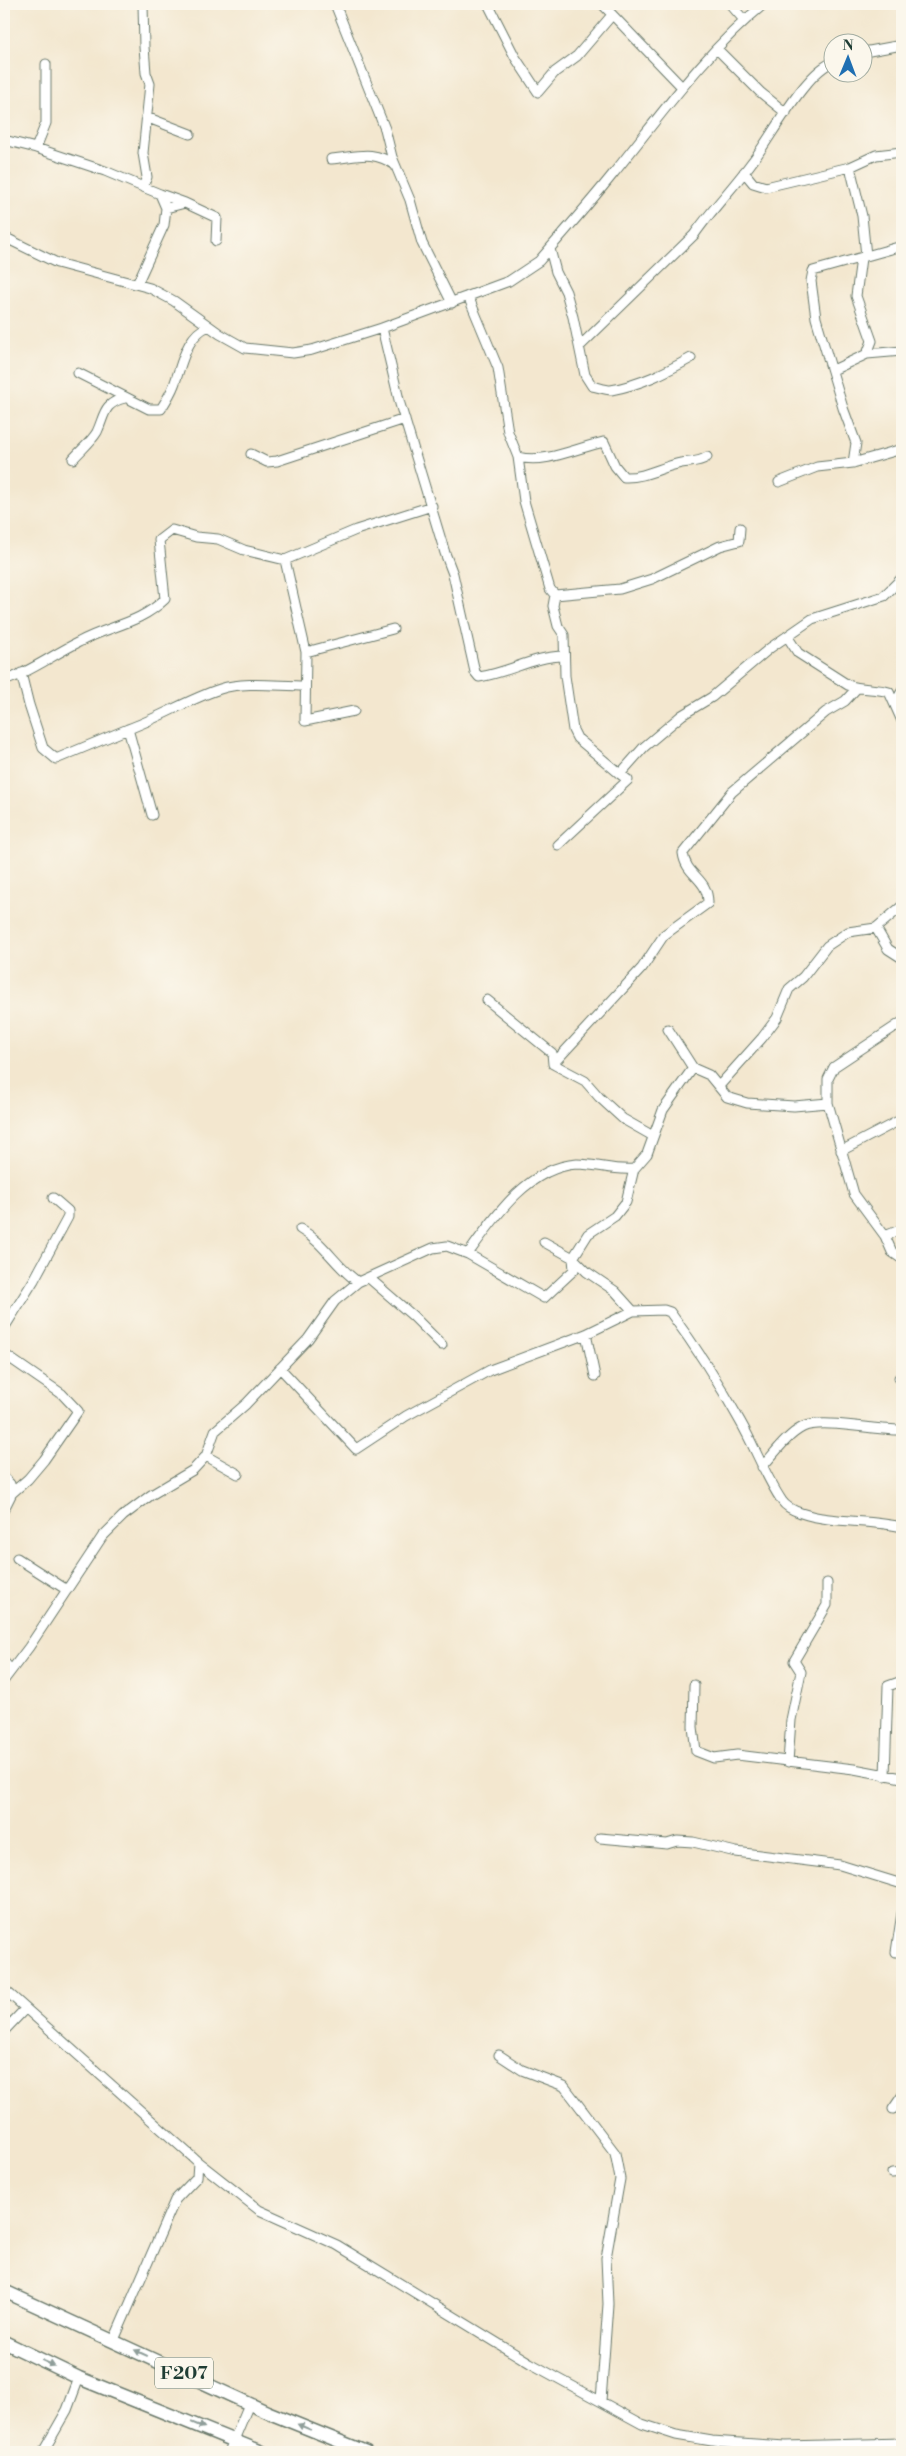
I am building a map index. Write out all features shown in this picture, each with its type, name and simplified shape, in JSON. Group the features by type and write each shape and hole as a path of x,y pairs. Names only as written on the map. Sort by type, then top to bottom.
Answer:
{"main road":[{"name":"F207","path":"4,2291 250,2404 366,2452"},
{"name":"F207","path":"4,2342 79,2378 262,2452"}],"street":[{"path":"143,4 146,73 150,84 143,153 146,177 143,187"},
{"path":"335,4 385,129 395,165 410,200 422,243 452,303"},
{"path":"488,4 516,57 538,92 555,72 577,56 612,15"},
{"path":"602,4 681,86"},
{"path":"730,4 744,20"},
{"path":"4,237 57,263 137,284 174,300 209,326 246,348 293,353 312,350 382,328 516,278 539,261 613,175 681,86 744,20 764,4"},
{"path":"874,50 902,45"},
{"path":"717,49 760,92 786,113"},
{"path":"36,148 46,123 46,64"},
{"path":"580,346 694,235 709,213 744,172 786,113 795,96 824,65"},
{"path":"146,117 190,134"},
{"path":"4,140 36,148 105,171 217,218 216,241"},
{"path":"744,172 753,183 766,187 850,167 876,155 902,152"},
{"path":"331,159 371,154 383,157 395,165"},
{"path":"850,167 862,216 863,257 856,296 872,341 867,354"},
{"path":"137,284 164,225 166,208 160,194"},
{"path":"166,208 185,203"},
{"path":"853,463 856,443 843,408 816,318 811,281 813,271 902,246"},
{"path":"550,249 556,272 566,292 580,346 585,375 592,386 609,390 665,373 691,358"},
{"path":"468,296 498,368 508,432 518,457 524,501 550,589 555,595"},
{"path":"78,374 149,409 161,409 173,387 188,348 196,336 209,326"},
{"path":"382,328 400,404 453,574 475,672 479,677 488,676 528,662 564,656"},
{"path":"833,370 867,354 902,351"},
{"path":"73,458 96,432 102,415 110,404 125,398"},
{"path":"251,454 267,462 276,461 405,418"},
{"path":"518,457 528,460 547,458 604,442 615,466 624,477 635,478 681,462 698,462 707,457"},
{"path":"779,482 817,467 853,463 902,449"},
{"path":"4,681 81,640 143,617 155,608 164,599 159,540 172,530 196,537 218,539 244,550 285,560 356,530 432,506"},
{"path":"555,595 620,589 652,579 720,546 739,541 740,528"},
{"path":"285,560 306,652 304,686 305,721 354,711"},
{"path":"620,774 644,747 682,715 712,697 787,636 812,619 884,596 902,578"},
{"path":"555,595 553,606 558,626 564,635 564,656 573,730 577,738 628,780 558,845"},
{"path":"306,652 393,630"},
{"path":"787,636 798,653 848,685 857,688 877,688 892,694 901,693"},
{"path":"21,673 43,748 56,759 158,718 220,689 239,686 304,686"},
{"path":"553,1064 642,968 664,935 708,903 708,893 684,864 683,853 732,792 826,712 845,701 857,688"},
{"path":"889,692 902,721"},
{"path":"895,703 901,693"},
{"path":"128,729 152,815"},
{"path":"720,1086 762,1038 777,1018 789,990 803,978 827,946 848,932 876,928 902,906"},
{"path":"876,928 888,949 902,958"},
{"path":"487,1000 552,1053 553,1064"},
{"path":"902,1022 834,1066 828,1079 828,1103 854,1194 885,1236 892,1252 902,1259"},
{"path":"668,1030 693,1068 709,1075 720,1086 727,1097 746,1102 794,1106 828,1103"},
{"path":"553,1064 586,1080 599,1098 623,1119 652,1136"},
{"path":"4,1680 102,1537 123,1516 151,1495 193,1470 206,1456 215,1431 308,1339 335,1300 358,1282 433,1248 447,1246 468,1254 544,1298 574,1270 573,1258 588,1234 615,1216 626,1202 634,1169 647,1154 663,1110 693,1068"},
{"path":"841,1151 902,1119"},
{"path":"468,1254 493,1220 540,1174 574,1164 592,1164 609,1170 634,1169"},
{"path":"4,1328 34,1280 68,1216 68,1211 53,1198"},
{"path":"300,1229 315,1238 347,1274 358,1282"},
{"path":"885,1236 902,1229"},
{"path":"544,1242 573,1258 587,1272 616,1291 633,1311"},
{"path":"369,1278 442,1344"},
{"path":"280,1368 356,1450 406,1416 490,1370 586,1334 633,1311 664,1310 670,1312 699,1352 740,1421 762,1468 783,1504 801,1513 837,1521 878,1521 902,1527"},
{"path":"586,1334 594,1376"},
{"path":"4,1354 62,1394 78,1411 28,1480 12,1493 4,1509"},
{"path":"762,1468 792,1434 805,1426 866,1426 888,1431 902,1430"},
{"path":"206,1456 238,1474"},
{"path":"4,1478 10,1484 12,1493"},
{"path":"17,1558 67,1590"},
{"path":"788,1762 791,1720 801,1672 794,1662 827,1605 827,1584"},
{"path":"4,1662 11,1670"},
{"path":"885,1776 886,1718 890,1692 888,1686 902,1681"},
{"path":"694,1685 693,1727 696,1751 714,1758 737,1755 854,1769 902,1778"},
{"path":"600,1838 667,1844 677,1841 693,1842 736,1852 840,1865 902,1884"},
{"path":"896,1952 902,1913"},
{"path":"4,1989 25,2010 198,2162 260,2210 337,2245 530,2363 642,2424 676,2435 712,2441 784,2446 902,2443"},
{"path":"4,2031 25,2010"},
{"path":"499,2055 522,2070 564,2086 615,2153 620,2180 606,2258 608,2304 601,2401"},
{"path":"893,2109 902,2096"},
{"path":"114,2340 175,2200 197,2178 198,2162"},
{"path":"892,2173 902,2172"},
{"path":"43,2452 67,2410 79,2378"},
{"path":"229,2452 250,2404"}]}
